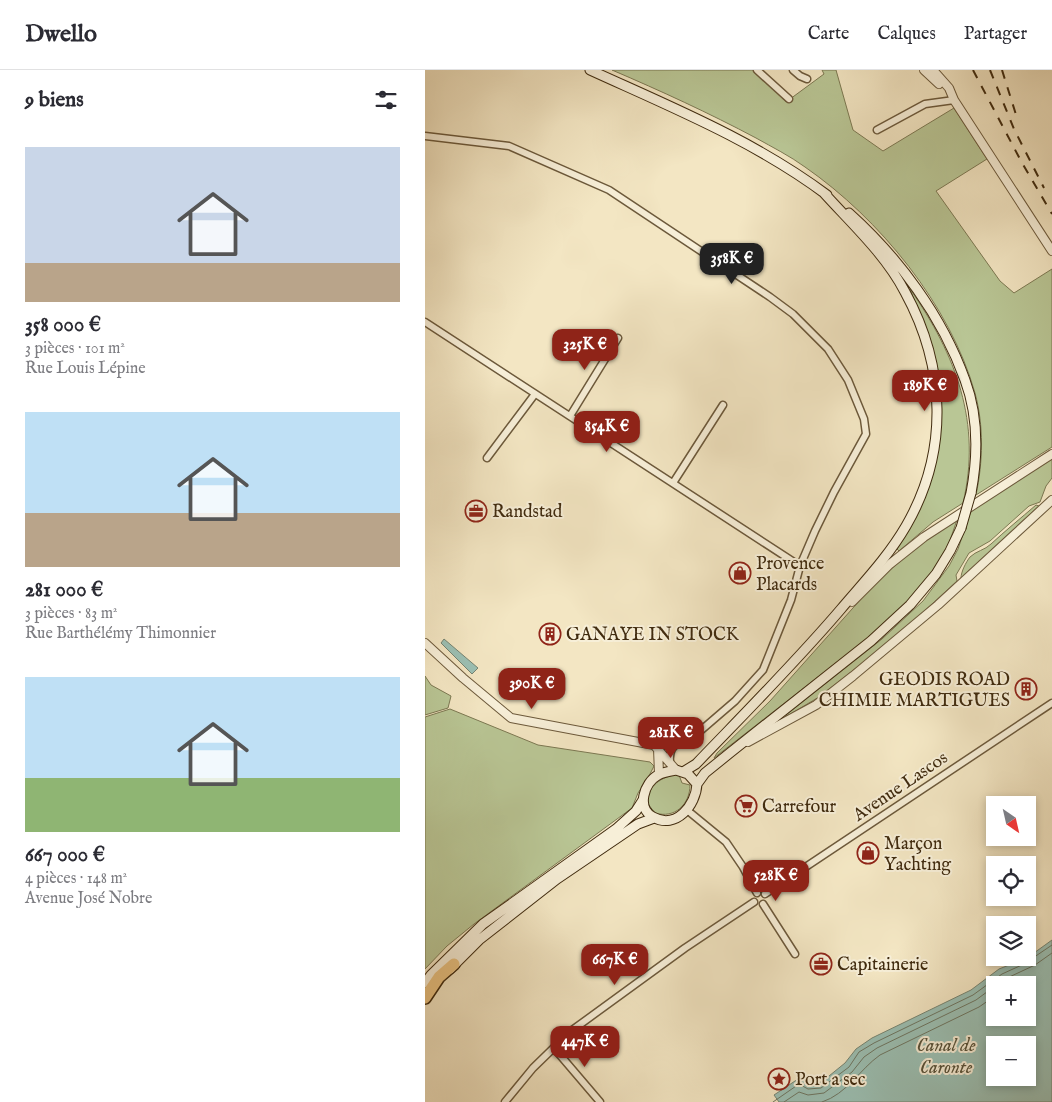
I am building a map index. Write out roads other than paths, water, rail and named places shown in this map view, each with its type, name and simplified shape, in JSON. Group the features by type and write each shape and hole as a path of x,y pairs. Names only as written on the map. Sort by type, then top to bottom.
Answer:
{"highway":[{"path":"425,998 439,977 454,964"}],"main road":[{"path":"425,1006 454,964 479,940 557,880 638,824 654,818 663,820 680,816 687,810 697,793 697,784 705,774 904,612 936,574 961,528 971,493 975,458 975,433 973,411 965,381 948,342 928,305 893,257 868,230 824,193 791,169 711,125 590,70"},
{"path":"427,980 483,924 616,829 636,811 643,800 647,785 659,774 680,771 696,764 800,656 880,563 906,526 916,506 931,466 936,432 935,378 930,351 918,318 905,291 874,248 824,193"},
{"path":"680,771 688,774 697,784"},
{"path":"643,800 645,808 654,818"}],"street":[{"path":"757,70 789,99"},
{"path":"793,70 799,76 807,79"},
{"path":"924,70 954,100"},
{"path":"933,70 949,88 954,100 1052,251"},
{"path":"877,130 925,104 954,100"},
{"path":"425,136 509,146 609,190 793,314 828,348 848,380 864,419 866,434 834,492 800,566 791,600 763,670 735,701 699,732 671,748 669,753 670,762"},
{"path":"425,322 800,566"},
{"path":"570,416 618,338"},
{"path":"487,458 535,394"},
{"path":"673,483 723,405"},
{"path":"822,631 890,564 918,541 1052,454"},
{"path":"731,752 817,705 938,605 1052,500"},
{"path":"425,643 511,718 656,746 699,732"},
{"name":"Avenue Lascos","path":"765,894 1052,703"},
{"path":"656,746 680,771"},
{"path":"656,746 659,774"},
{"path":"687,810 726,842 757,893"},
{"path":"757,893 765,894 766,900 763,904"},
{"path":"754,902 754,897 757,893"},
{"path":"754,902 763,904"},
{"path":"505,1102 533,1068 571,1032 677,953 754,902"},
{"path":"763,904 795,954"},
{"path":"554,1048 600,1102"}],"water":[{"path":"444,639 478,668 472,674 441,643"},
{"name":"Canal de Caronte","path":"1052,940 1052,1102 779,1102 774,1095 801,1077 808,1084 818,1084 845,1063 856,1049 872,1038 971,990 986,979 986,1026 1036,1026 1036,976 990,976 1007,966 1036,966 1036,952"}],"railway":[{"path":"973,70 1021,161 1052,214"},
{"path":"990,70 1014,129 1044,188"},
{"path":"1002,70 1018,121"}],"place":[{"name":"Randstad","path":"476,511"},
{"name":"Provence Placards","path":"740,573"},
{"name":"GANAYE IN STOCK","path":"550,634"},
{"name":"GEODIS ROAD CHIMIE MARTIGUES","path":"1026,689"},
{"name":"Carrefour","path":"746,806"},
{"name":"Marçon Yachting","path":"868,853"},
{"name":"Capitainerie","path":"821,964"},
{"name":"Port a sec","path":"779,1079"}]}
